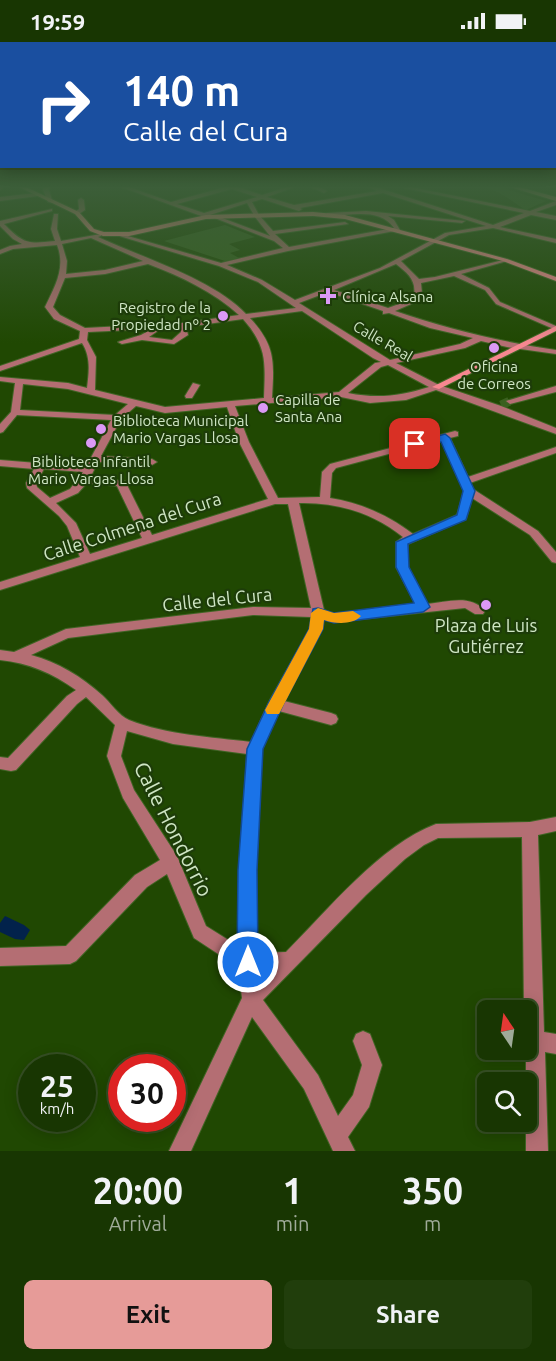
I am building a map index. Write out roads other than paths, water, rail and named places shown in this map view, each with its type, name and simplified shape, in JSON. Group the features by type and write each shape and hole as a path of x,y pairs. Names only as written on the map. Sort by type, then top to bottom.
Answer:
{"street":[{"path":"16,239 28,245"},
{"path":"56,239 64,261 62,276 49,307 57,317 82,328 159,327 303,309"},
{"path":"0,252 28,245 78,239"},
{"path":"97,239 210,290 246,317 270,360 268,400"},
{"name":"Calle Real","path":"135,239 221,264 260,281 389,362 436,387 556,431"},
{"path":"273,239 288,249"},
{"path":"221,264 347,239"},
{"path":"430,239 505,260 556,279"},
{"path":"294,303 330,291 398,262 434,240"},
{"path":"419,281 456,274 505,260"},
{"path":"62,276 105,272 148,262"},
{"path":"386,312 416,300 420,289 419,281 398,262"},
{"path":"456,274 487,289 498,303 556,328"},
{"path":"330,291 386,312 480,338 556,352"},
{"path":"144,337 165,343 174,342 185,333 182,325"},
{"path":"122,342 144,337 159,327"},
{"path":"82,328 83,340 91,351 93,373 91,391"},
{"path":"1,372 19,382 68,386 165,410 341,394 370,400 406,397 436,387 556,328"},
{"path":"341,394 378,365 462,346 480,338"},
{"path":"1,372 83,340"},
{"path":"0,430 15,412 19,382"},
{"path":"189,396 196,385"},
{"path":"510,401 556,389"},
{"path":"50,501 74,491 86,475 117,418 134,404"},
{"path":"230,404 244,442 274,501"},
{"path":"15,412 117,418"},
{"path":"325,500 327,472 333,466 450,436 466,487 462,517 402,542 400,547 402,567 423,607 467,604 479,611"},
{"path":"466,487 556,450"},
{"path":"95,459 152,462"},
{"path":"0,463 41,465 121,483 149,541"},
{"path":"41,465 32,488 50,501 72,525 87,560"},
{"path":"466,487 534,533 556,559"},
{"name":"Calle Colmena del Cura","path":"0,586 274,501 325,500 352,506 398,526 410,537"},
{"path":"293,501 318,613 316,629 275,704 255,749 248,870 248,962 251,999 311,1082 341,1143"},
{"name":"Calle del Cura","path":"19,655 66,634 253,611 318,613 334,618 423,607"},
{"path":"0,655 19,655 58,670 108,709 122,724 173,738 255,749"},
{"path":"6,764 84,691"},
{"path":"275,704 331,719"},
{"name":"Calle Hondorrio","path":"122,724 114,756 128,793 171,862 200,932 248,962"},
{"path":"180,1151 251,999 399,854 436,831 530,829 556,824"},
{"path":"530,829 532,1000"},
{"path":"0,957 70,956 141,881 171,862"},
{"path":"248,962 290,961"},
{"path":"341,1143 362,1101 372,1065 363,1041"},
{"path":"537,1041 556,1044"},
{"path":"534,1060 537,1151"}],"water":[{"path":"5,916 30,930 24,940 15,939 0,932 0,923"}],"tunnel":[{"path":"501,405 510,401"}],"place":[{"name":"Clínica Alsana","path":"328,296"},
{"name":"Registro de la Propiedad nº 2","path":"223,316"},
{"name":"Oficina de Correos","path":"494,348"},
{"name":"Capilla de Santa Ana","path":"263,408"},
{"name":"Biblioteca Municipal Mario Vargas Llosa","path":"101,429"},
{"name":"Biblioteca Infantil Mario Vargas Llosa","path":"91,443"},
{"name":"Plaza de Luis Gutiérrez","path":"486,605"}]}
